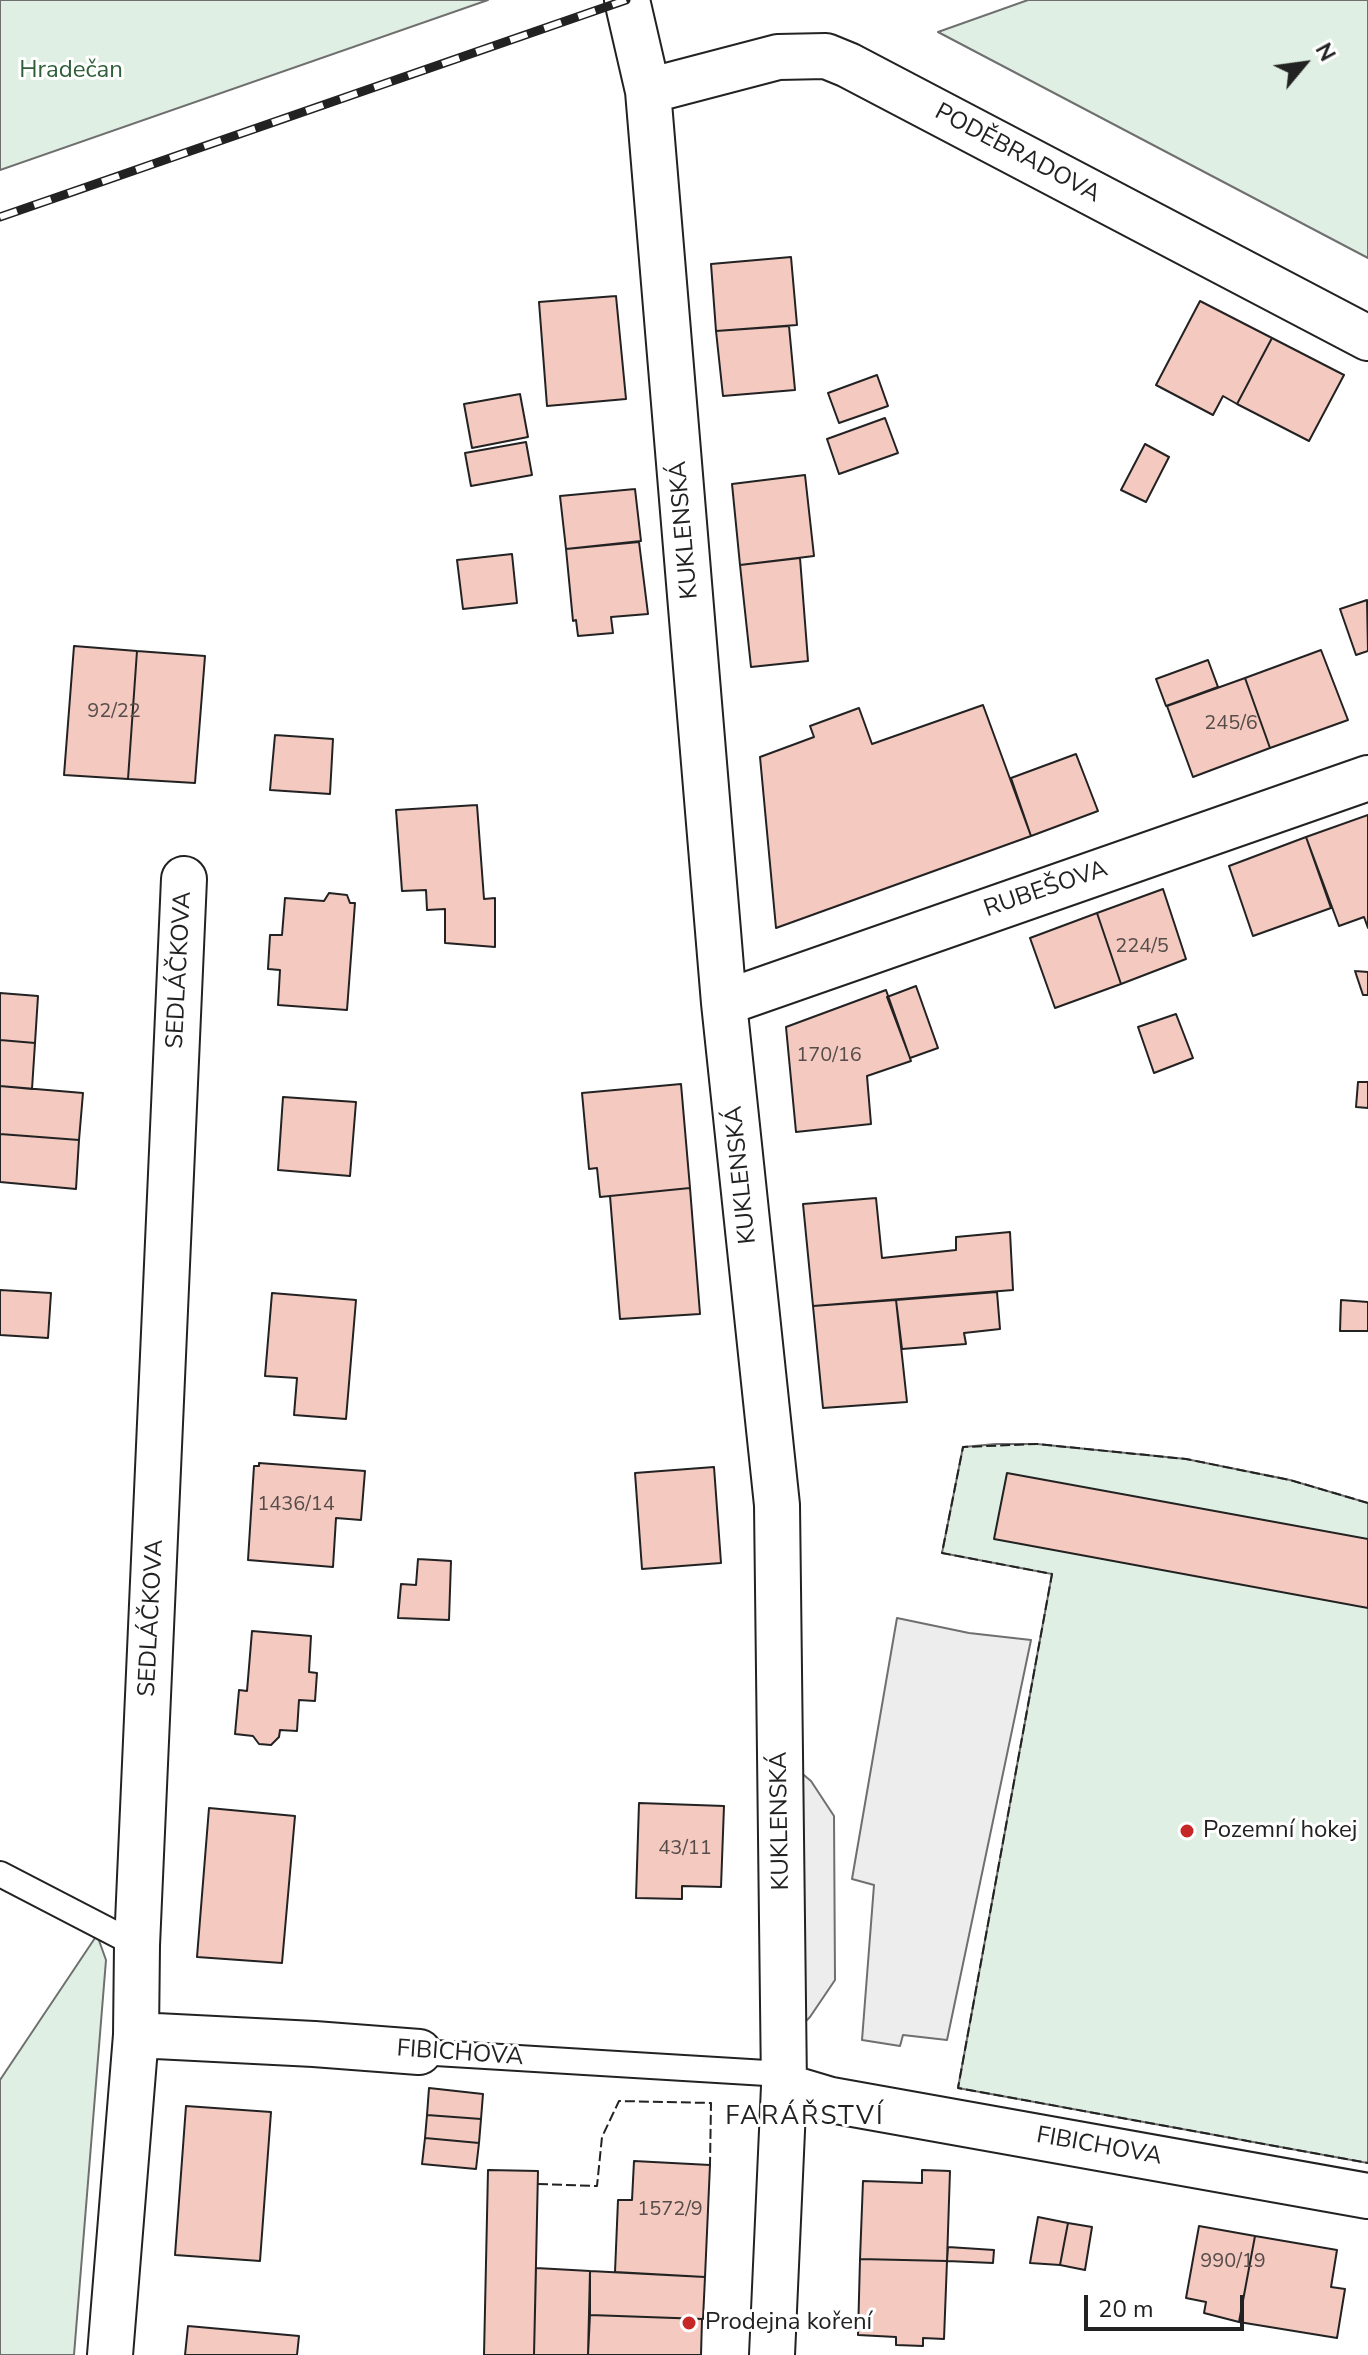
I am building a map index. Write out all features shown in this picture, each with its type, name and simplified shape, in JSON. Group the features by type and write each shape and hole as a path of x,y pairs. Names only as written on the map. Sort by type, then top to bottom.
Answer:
{"street":[{"name":"KUKLENSKÁ","path":"627,0 648,91 724,1003 777,1505 784,2080 772,2355"},
{"name":"PODĚBRADOVA","path":"648,91 778,57 826,56 1368,338"},
{"name":"RUBEŠOVA","path":"724,1003 1368,778"},
{"name":"SEDLÁČKOVA","path":"110,2355 136,2035 137,1945 184,879"},
{"name":"FIBICHOVA","path":"136,2035 419,2052"},
{"name":"FIBICHOVA","path":"784,2080 831,2100 1368,2196"}],"lane":[{"path":"0,1874 137,1945"},
{"name":"FIBICHOVA","path":"419,2052 784,2080"}],"green space":[{"name":"Hradečan","path":"0,0 488,0 0,170"},
{"path":"1028,0 1368,0 1368,258 938,32"},
{"name":"Pozemní hokej","path":"1037,1444 1186,1459 1290,1480 1368,1503 1368,2163 958,2088 1052,1574 942,1553 963,1447"},
{"path":"97,1935 106,1960 74,2355 0,2355 0,2080"}],"shaded area":[{"path":"897,1618 969,1633 1031,1640 947,2040 903,2035 900,2046 862,2040 874,1885 852,1879"},
{"path":"780,1755 811,1781 834,1816 835,1980 810,2017 783,2044"}],"building":[{"path":"791,257 797,325 716,331 711,264"},
{"path":"616,296 626,399 547,406 539,302"},
{"path":"1200,301 1272,338 1237,404 1223,396 1213,415 1156,385"},
{"path":"789,326 795,390 723,396 716,331"},
{"path":"1272,338 1344,375 1309,441 1237,404"},
{"path":"877,375 888,406 839,423 828,393"},
{"path":"520,394 528,437 472,448 464,404"},
{"path":"885,418 898,453 839,474 827,439"},
{"path":"526,442 532,475 471,486 465,453"},
{"path":"1145,444 1169,457 1146,502 1121,490"},
{"path":"805,475 814,556 740,565 732,484"},
{"path":"635,489 641,541 566,549 560,496"},
{"path":"639,542 648,614 611,617 613,633 578,636 576,620 573,621 566,549"},
{"path":"512,554 517,603 463,609 457,560"},
{"path":"800,558 808,661 751,667 740,565"},
{"path":"1367,600 1368,651 1356,655 1340,609"},
{"path":"74,646 137,651 128,779 64,775"},
{"path":"1321,650 1348,720 1270,748 1245,678"},
{"path":"137,651 205,656 195,783 128,779"},
{"path":"1208,660 1218,687 1166,706 1156,679"},
{"path":"1245,678 1270,748 1193,777 1167,706"},
{"path":"983,705 1031,836 776,928 760,757 814,737 810,726 859,708 872,744"},
{"path":"275,735 333,739 330,794 270,790"},
{"path":"1076,754 1098,811 1031,836 1011,778"},
{"path":"477,805 484,899 495,898 495,947 445,943 445,909 427,910 426,890 402,891 396,810"},
{"path":"1368,815 1368,928 1364,917 1339,926 1306,837"},
{"path":"1306,837 1331,908 1253,936 1229,866"},
{"path":"1163,889 1186,959 1121,984 1097,913"},
{"path":"329,893 347,895 350,903 355,903 347,1010 278,1005 280,970 268,969 270,935 282,935 285,898 324,901"},
{"path":"1097,913 1121,984 1055,1008 1030,938"},
{"path":"1355,971 1368,972 1368,995 1363,995"},
{"path":"916,986 938,1048 910,1058 887,997"},
{"path":"886,990 911,1061 867,1076 871,1124 796,1132 786,1027"},
{"path":"0,993 38,996 35,1043 0,1040"},
{"path":"1176,1014 1193,1058 1154,1073 1138,1027"},
{"path":"0,1040 35,1043 32,1089 0,1086"},
{"path":"1358,1082 1368,1082 1368,1108 1356,1107"},
{"path":"681,1084 690,1188 600,1197 597,1168 589,1169 582,1093"},
{"path":"0,1086 83,1093 79,1140 0,1134"},
{"path":"283,1097 356,1102 350,1176 278,1170"},
{"path":"0,1134 79,1140 76,1189 0,1182"},
{"path":"690,1188 700,1314 620,1319 610,1196"},
{"path":"876,1198 882,1258 956,1250 956,1237 1010,1232 1013,1290 813,1306 803,1204"},
{"path":"0,1290 51,1293 48,1338 0,1335"},
{"path":"997,1292 1000,1329 964,1333 966,1344 902,1349 896,1300"},
{"path":"272,1293 356,1300 346,1419 294,1415 297,1378 265,1376"},
{"path":"896,1300 907,1402 823,1408 813,1306"},
{"path":"1341,1300 1368,1302 1368,1331 1340,1331"},
{"path":"259,1463 365,1471 361,1520 336,1518 333,1567 248,1560 254,1466 259,1466"},
{"path":"714,1467 721,1563 642,1569 635,1473"},
{"path":"1007,1473 1368,1539 1368,1608 994,1539"},
{"path":"418,1559 451,1561 449,1620 398,1618 401,1584 416,1585"},
{"path":"252,1631 311,1636 309,1672 317,1673 315,1701 299,1700 297,1731 280,1730 279,1737 271,1745 259,1744 253,1736 235,1734 239,1690 247,1691"},
{"path":"639,1803 724,1806 721,1887 682,1886 682,1899 636,1898"},
{"path":"209,1808 295,1816 282,1963 197,1957"},
{"path":"429,2088 483,2094 481,2119 427,2115"},
{"path":"186,2106 271,2112 260,2261 175,2255"},
{"path":"427,2115 481,2119 479,2143 425,2138"},
{"path":"425,2138 479,2143 476,2169 422,2164"},
{"path":"634,2161 710,2165 705,2277 615,2272 618,2200 632,2200"},
{"path":"488,2170 538,2171 534,2355 484,2355"},
{"path":"922,2170 950,2171 947,2261 860,2259 863,2181 922,2183"},
{"path":"1038,2217 1068,2223 1060,2265 1030,2263"},
{"path":"1068,2223 1092,2227 1085,2270 1060,2265"},
{"path":"1199,2226 1255,2236 1239,2322 1204,2313 1206,2302 1186,2298"},
{"path":"1255,2236 1337,2250 1331,2287 1345,2289 1337,2338 1239,2322"},
{"path":"948,2247 994,2250 993,2263 947,2261"},
{"path":"860,2259 947,2261 944,2339 923,2338 923,2346 896,2345 896,2337 858,2335"},
{"path":"536,2268 590,2271 588,2355 534,2355"},
{"path":"590,2271 705,2277 703,2319 590,2315"},
{"path":"590,2315 702,2319 701,2355 588,2355"},
{"path":"188,2326 299,2336 297,2355 185,2355"}],"railway":[{"path":"0,217 626,0"}],"fence":[{"path":"1368,1503 1290,1480 1186,1459 1037,1444 963,1447 942,1553 1052,1574 958,2088 1368,2163"},
{"path":"538,2184 597,2186 602,2137 619,2101 711,2103 710,2165"}],"place":[{"name":"Pozemní hokej","path":"1187,1831"},
{"name":"Prodejna koření","path":"689,2323"}],"district":[{"name":"FARÁŘSTVÍ","path":"805,2118"}]}
